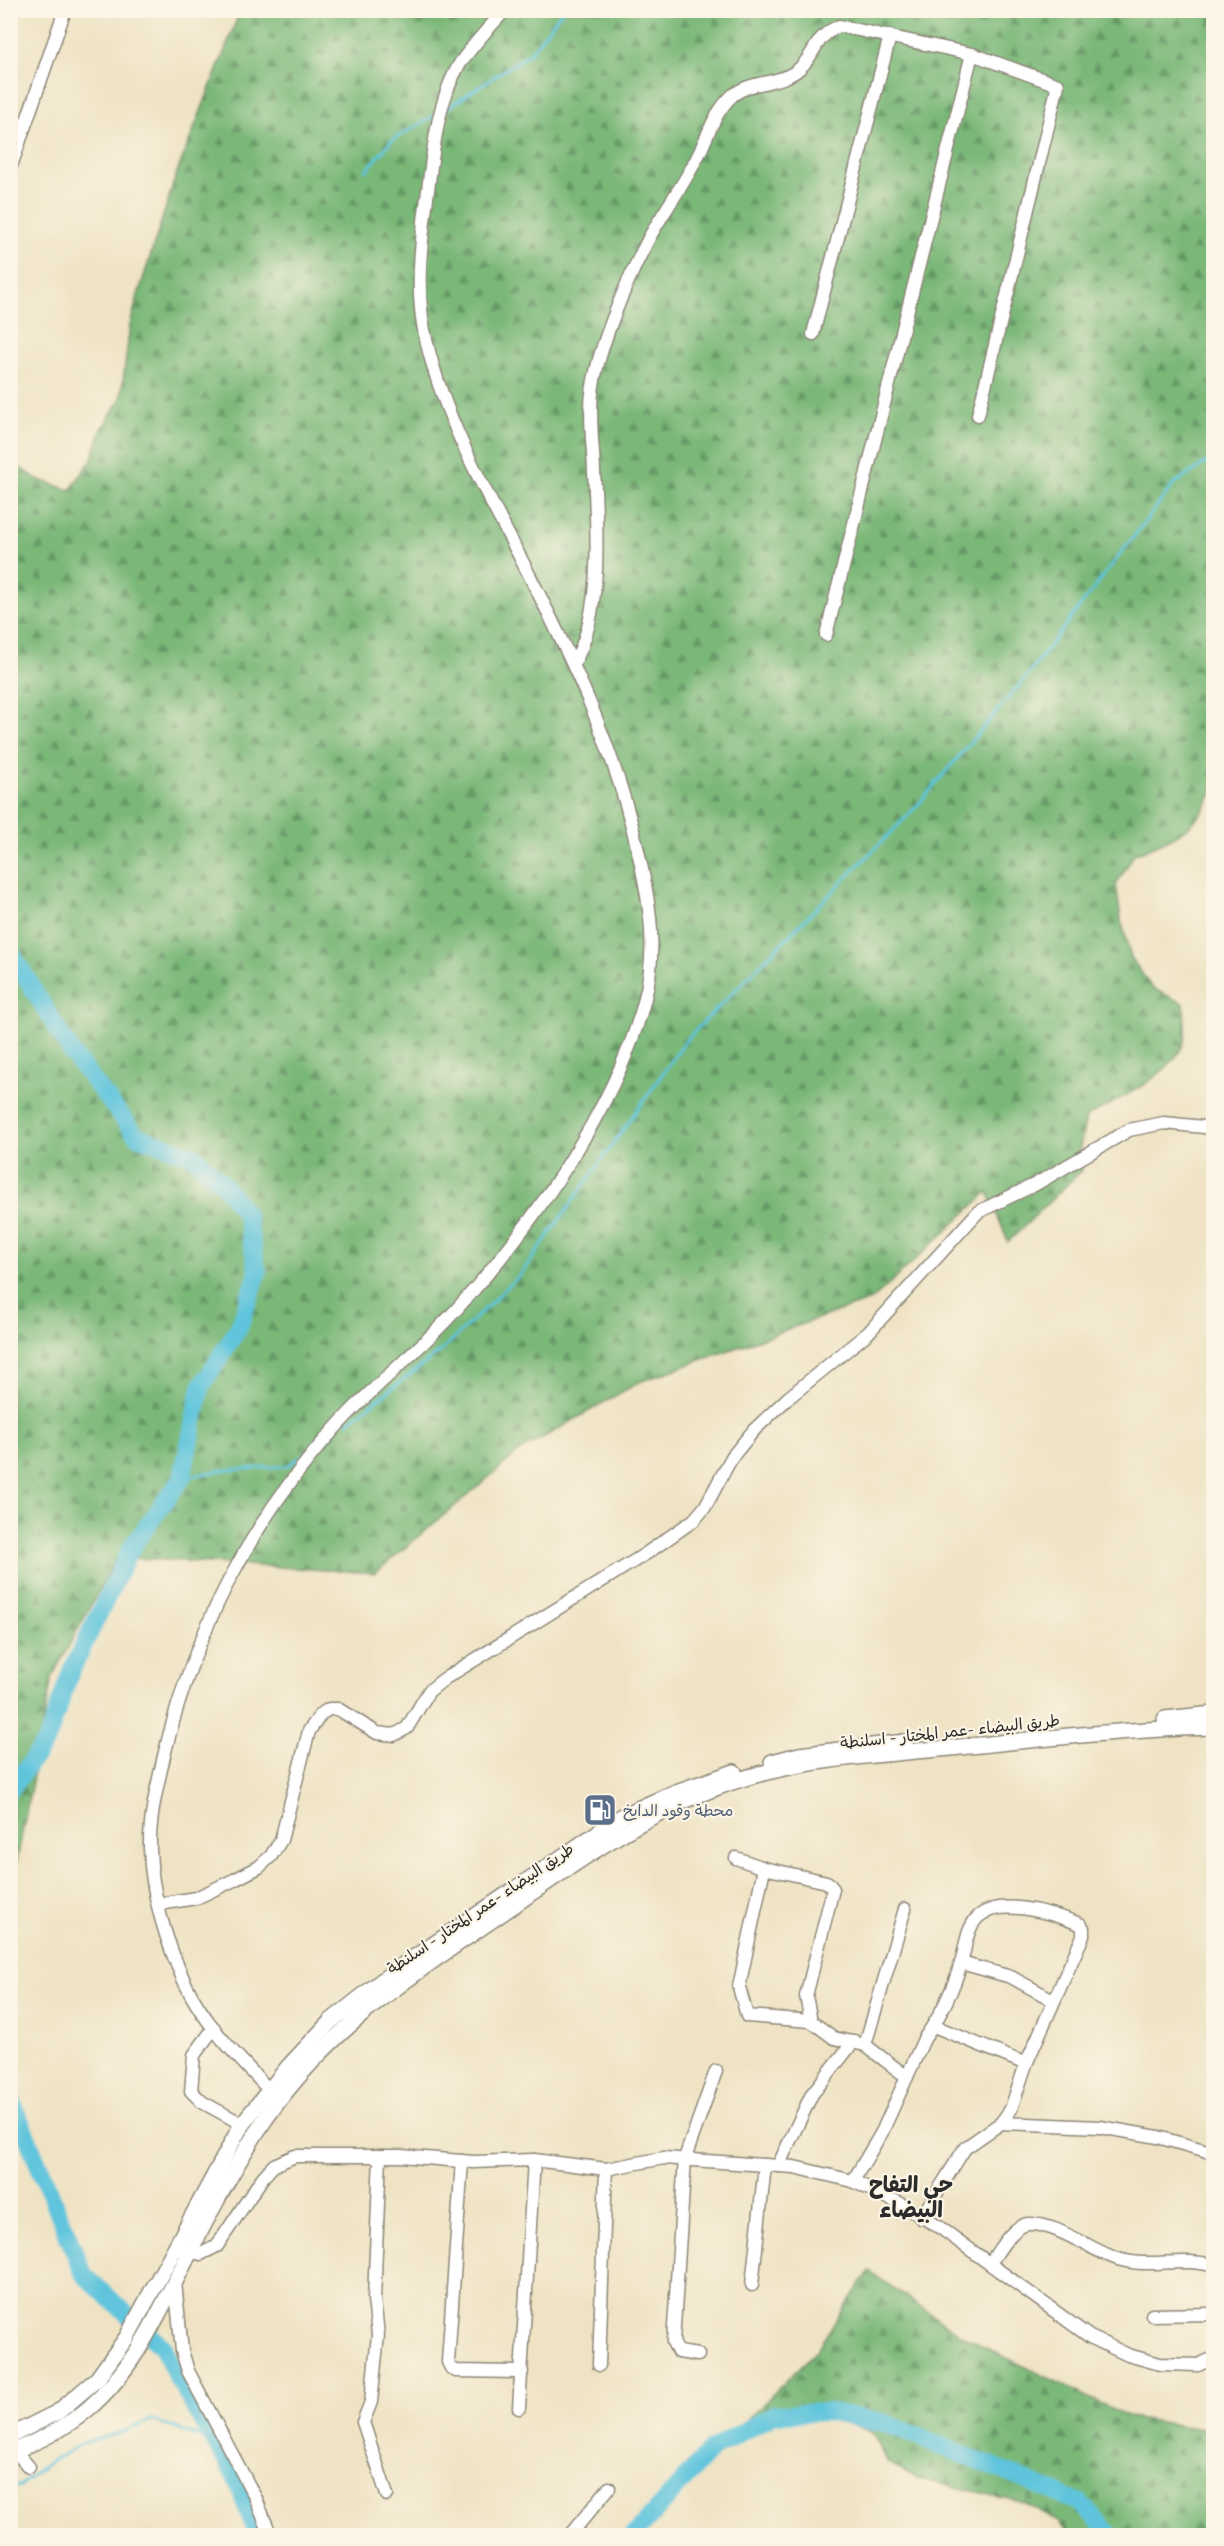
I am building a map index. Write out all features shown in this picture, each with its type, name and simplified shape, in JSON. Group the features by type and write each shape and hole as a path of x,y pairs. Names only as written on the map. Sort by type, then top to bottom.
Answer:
{"main road":[{"name":"طريق البيضاء -عمر المختار - اسلنطة","path":"12,2446 97,2379 127,2337 147,2301 240,2159 274,2095 331,2021 393,1972 624,1815 716,1776 811,1754 878,1744 1214,1714"},
{"name":"طريق البيضاء -عمر المختار - اسلنطة","path":"12,2446 50,2434 87,2411 106,2392 140,2348 175,2282 182,2250 242,2124 350,2022 407,1979 632,1827 724,1785 810,1764 883,1754 1162,1728 1214,1727"}],"street":[{"path":"10,169 15,141 65,10"},
{"path":"274,2095 214,2028 186,1986 164,1929 150,1857 150,1829 168,1739 208,1619 245,1552 294,1477 338,1424 453,1314 530,1223 576,1149 617,1075 632,1040 645,999 654,954 650,905 617,770 574,663 489,502 450,416 423,327 420,250 433,154 447,94 460,63 505,10"},
{"path":"574,663 584,645 594,586 596,520 592,393 605,340 648,242 697,158 712,123 735,94 750,86 789,75 800,68 821,35 839,26 972,54 1058,86 978,415"},
{"path":"813,334 890,36"},
{"path":"826,635 972,54"},
{"path":"159,1904 196,1898 259,1867 271,1857 281,1840 309,1731 321,1713 329,1709 338,1709 377,1732 394,1735 407,1728 429,1691 444,1679 694,1520 708,1502 732,1457 754,1430 788,1398 868,1334 978,1212 1036,1184 1129,1130 1164,1123 1214,1128"},
{"path":"736,1858 764,1868 826,1882 833,1889 807,1996 811,2020"},
{"path":"764,1868 740,1987 747,2016 811,2020 834,2038 859,2043 907,2077"},
{"path":"853,2181 882,2132 924,2039 934,2026 961,1962 971,1925 977,1918 990,1911 1012,1906 1041,1911 1080,1924 1083,1936 1026,2064 1011,2109 1001,2123 965,2148 921,2218"},
{"path":"752,2285 772,2165 812,2094 859,2043 905,1909"},
{"path":"961,1962 1011,1977 1053,2000"},
{"path":"934,2026 1026,2064"},
{"path":"214,2028 194,2055 191,2091 202,2102 242,2124"},
{"path":"698,2355 678,2352 673,2342 685,2158 716,2071"},
{"path":"1001,2123 1100,2127 1158,2137 1214,2153"},
{"path":"182,2250 201,2254 217,2246 263,2177 284,2158 331,2155 462,2162 534,2160 606,2169 664,2158 685,2158 794,2167 853,2181 881,2193 942,2229 990,2263 1049,2310 1090,2337 1128,2355 1160,2364 1198,2365 1214,2358"},
{"path":"380,2156 374,2299 378,2335 371,2402 363,2422 387,2494"},
{"path":"519,2408 534,2160"},
{"path":"462,2162 448,2362 456,2371 522,2372"},
{"path":"599,2366 606,2169"},
{"path":"990,2263 1016,2229 1027,2224 1046,2228 1127,2261 1146,2266 1198,2261 1214,2266"},
{"path":"175,2282 182,2351 188,2371 256,2499 271,2535"},
{"path":"1152,2315 1214,2314"},
{"path":"12,2446 29,2467"},
{"path":"569,2535 609,2488"}],"green space":[{"path":"240,11 1213,11 1213,787 1209,801 1193,822 1171,838 1134,854 1116,885 1121,920 1131,958 1152,988 1184,1004 1185,1037 1180,1050 1159,1074 1144,1085 1086,1117 1079,1152 1082,1170 1008,1242 988,1192 873,1299 639,1382 520,1451 375,1573 117,1557 52,1677 11,1892 11,461 37,479 70,490 91,461 102,428 121,398 130,325 176,175"},
{"path":"869,2271 968,2339 1129,2417 1213,2431 1213,2535 1070,2535 1057,2521 1026,2503 920,2479 888,2463 871,2431 822,2418 778,2420 742,2425 815,2352"}],"waterway":[{"path":"444,110 530,53 563,10"},
{"path":"366,171 392,140 436,115"},
{"path":"348,1422 441,1351 522,1273 687,1039 916,807 1025,678 1174,484 1214,457"},
{"path":"10,951 73,1055 137,1136 194,1156 222,1183 246,1214 258,1273 239,1327 201,1387 182,1478 131,1548 71,1671 47,1740 10,1790"},
{"path":"182,1478 217,1471 287,1466 309,1451"},
{"path":"10,2096 84,2275 162,2346 179,2381 235,2476 257,2536"},
{"path":"633,2536 712,2449 774,2414 832,2412 888,2424 1081,2503 1111,2536"},
{"path":"10,2488 20,2486 45,2465 83,2443 123,2432 151,2420 193,2434 211,2436"}],"place":[{"name":"محطة وقود الدايخ","path":"600,1810"}],"district":[{"name":"حي التفاح البيضاء","path":"911,2196"}]}
